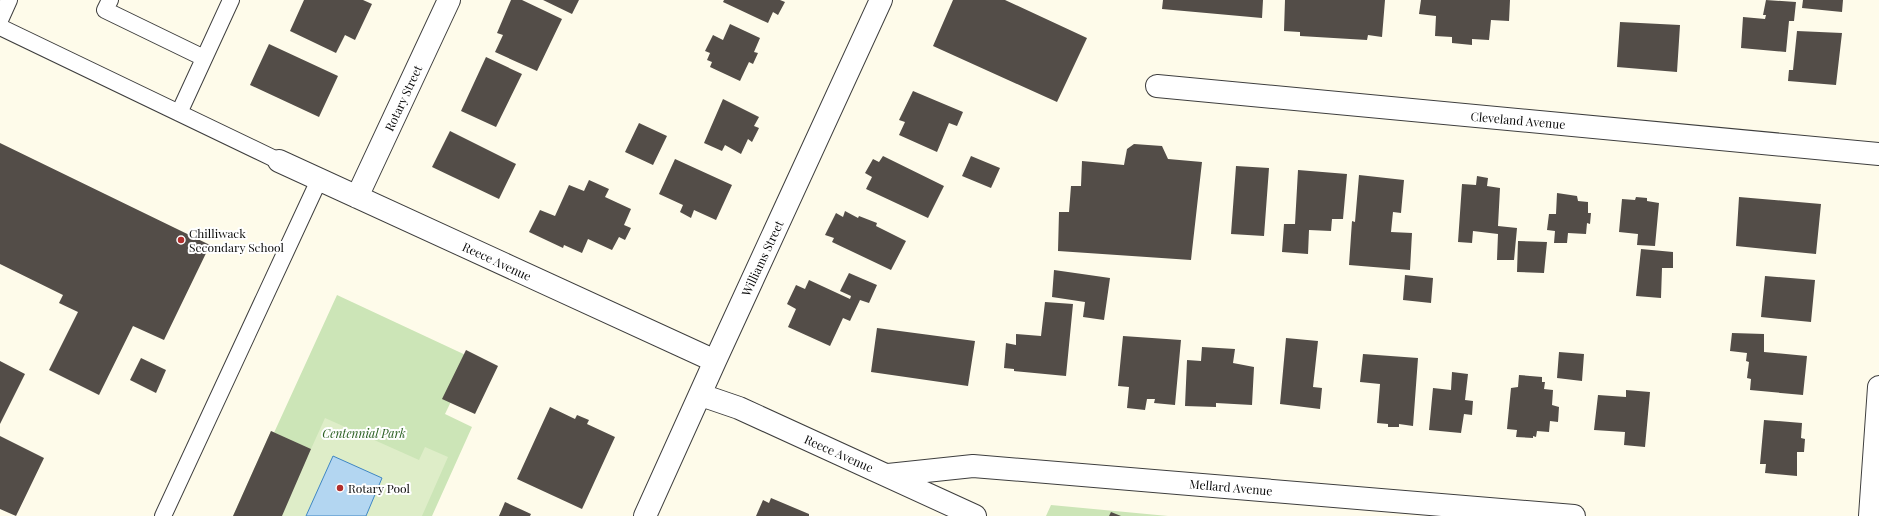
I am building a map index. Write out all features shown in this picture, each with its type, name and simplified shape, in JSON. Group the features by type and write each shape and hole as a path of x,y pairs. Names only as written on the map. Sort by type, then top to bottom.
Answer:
{"street":[{"name":"Rotary Street","path":"357,197 449,0"},
{"name":"Williams Street","path":"645,516 881,0"},
{"name":"Cleveland Avenue","path":"1156,86 1879,154"},
{"name":"Reece Avenue","path":"278,161 715,361"},
{"path":"1870,516 1879,387"},
{"name":"Reece Avenue","path":"701,395 739,408 975,516"},
{"name":"Mellard Avenue","path":"888,476 973,466 1574,516"}],"lane":[{"path":"0,20 9,0"},
{"path":"110,0 105,10 204,58"},
{"path":"179,113 231,0"},
{"path":"0,27 278,161"},
{"path":"163,516 319,180"}],"green space":[{"name":"Centennial Park","path":"337,295 472,358 445,414 472,427 432,516 236,516"},
{"name":"Rotary Pool","path":"325,418 419,460 425,447 448,457 422,516 233,516 271,431 311,449"},
{"path":"1051,505 1168,516 1046,516"}],"water":[{"path":"333,456 382,478 366,516 306,516"}],"building":[{"path":"304,0 363,0 372,4 355,40 345,35 336,53 290,31"},
{"path":"511,0 522,0 562,19 537,71 495,52 503,35 497,33"},
{"path":"543,0 579,0 572,14"},
{"path":"724,0 780,0 785,2 778,15 773,12 768,23 723,2"},
{"path":"953,0 1005,0 1087,38 1057,102 933,46"},
{"path":"1163,0 1263,0 1262,18 1162,9"},
{"path":"1285,0 1385,0 1382,37 1368,35 1367,40 1300,36 1300,32 1284,31"},
{"path":"1421,0 1510,0 1509,21 1491,20 1489,40 1472,39 1472,45 1452,43 1452,37 1435,36 1436,16 1419,14"},
{"path":"1766,0 1796,2 1794,21 1789,21 1786,52 1741,48 1743,17 1765,19 1766,15 1763,15"},
{"path":"1803,0 1843,0 1842,12 1802,8"},
{"path":"1620,22 1680,25 1677,72 1617,67"},
{"path":"730,24 760,38 754,52 758,53 753,64 749,62 740,81 710,67 712,62 707,60 710,53 705,51 713,35 723,40"},
{"path":"1797,31 1842,33 1836,85 1788,81 1789,70 1793,70"},
{"path":"269,44 338,76 319,117 250,85"},
{"path":"486,57 522,74 496,127 461,111"},
{"path":"913,91 963,112 957,126 949,123 937,152 899,135 905,122 899,120"},
{"path":"723,99 759,117 754,126 759,128 752,142 748,139 741,154 725,145 722,151 704,143"},
{"path":"639,123 667,136 653,165 625,152"},
{"path":"450,131 516,164 499,199 432,167"},
{"path":"0,143 210,245 164,340 133,326 99,395 49,370 78,312 59,303 63,295 0,264"},
{"path":"1134,144 1162,146 1168,159 1202,162 1191,260 1058,251 1059,212 1069,212 1071,186 1081,186 1082,161 1124,165 1127,149"},
{"path":"883,156 944,186 928,218 866,189 872,177 865,173 873,159 879,162"},
{"path":"971,156 1000,168 991,188 962,176"},
{"path":"675,159 732,185 716,220 694,210 691,218 680,212 683,205 659,194"},
{"path":"1236,166 1269,168 1264,236 1231,234"},
{"path":"1298,170 1347,174 1343,219 1332,219 1331,231 1309,230 1308,254 1282,252 1284,224 1295,224"},
{"path":"1359,175 1404,180 1401,213 1393,212 1391,232 1412,233 1410,270 1349,265 1352,221 1355,222"},
{"path":"1477,176 1488,178 1487,186 1500,188 1498,226 1517,228 1514,260 1497,260 1498,234 1473,231 1472,243 1458,242 1462,184 1476,185"},
{"path":"589,180 609,189 605,197 631,209 624,225 631,228 625,240 619,237 612,250 588,239 582,253 564,245 563,248 529,232 540,210 555,216 569,185 584,191"},
{"path":"1557,193 1577,196 1578,201 1588,202 1588,213 1591,213 1590,224 1587,223 1586,234 1568,233 1567,243 1554,243 1555,231 1547,230 1549,214 1556,214"},
{"path":"1636,197 1647,198 1647,201 1659,203 1655,246 1637,245 1638,234 1619,232 1622,199 1635,200"},
{"path":"1739,197 1821,204 1816,254 1736,246"},
{"path":"845,211 858,218 859,216 877,223 876,226 906,241 891,270 832,242 834,238 825,235 836,213 843,217"},
{"path":"1518,241 1547,242 1544,273 1517,272"},
{"path":"1641,249 1673,252 1673,268 1662,268 1661,298 1636,296"},
{"path":"1054,270 1110,278 1104,320 1083,317 1085,302 1052,297"},
{"path":"849,273 877,285 869,303 860,300 850,321 843,318 830,346 788,327 796,309 787,304 796,285 805,289 809,280 850,299 851,296 840,291"},
{"path":"1405,275 1433,278 1431,303 1403,300"},
{"path":"1765,276 1815,280 1811,322 1761,317"},
{"path":"1045,302 1073,304 1066,376 1014,371 1014,369 1004,368 1006,343 1016,345 1016,334 1041,336"},
{"path":"877,328 975,341 968,386 871,372"},
{"path":"1732,333 1764,334 1764,352 1807,356 1803,395 1750,390 1751,379 1747,378 1749,362 1746,361 1747,353 1730,351"},
{"path":"1123,336 1181,340 1175,405 1154,403 1155,399 1147,399 1145,410 1127,408 1129,387 1118,386"},
{"path":"1286,338 1318,341 1313,387 1322,388 1320,409 1280,404"},
{"path":"1202,347 1235,349 1233,363 1254,367 1252,405 1216,403 1216,407 1185,406 1187,360 1201,361"},
{"path":"466,350 498,366 475,414 442,399"},
{"path":"1559,352 1584,354 1582,381 1557,378"},
{"path":"1363,354 1418,358 1413,426 1399,424 1399,427 1388,427 1388,424 1377,423 1380,384 1360,382"},
{"path":"141,358 166,370 156,393 130,380"},
{"path":"0,361 25,374 0,424"},
{"path":"1452,372 1468,374 1465,400 1473,401 1472,415 1464,414 1461,433 1429,430 1433,388 1451,390"},
{"path":"1519,375 1542,377 1542,382 1545,382 1544,389 1553,390 1552,405 1559,407 1558,422 1550,421 1549,432 1537,431 1536,437 1533,436 1533,438 1516,437 1517,430 1507,429 1511,388 1518,387"},
{"path":"1626,390 1650,392 1645,447 1624,445 1625,432 1594,430 1598,395 1626,397"},
{"path":"550,407 575,419 577,415 589,420 587,424 615,437 582,509 517,479"},
{"path":"1764,420 1802,423 1801,438 1805,439 1804,452 1797,452 1797,476 1765,473 1766,464 1760,464"},
{"path":"271,431 311,449 282,516 233,516"},
{"path":"0,436 44,458 16,516 0,509"},
{"path":"771,498 809,514 809,516 756,516 763,500 769,503"},
{"path":"505,502 531,514 530,516 499,516"},
{"path":"1111,512 1121,516 1109,516"}],"place":[{"name":"Chilliwack Secondary School","path":"181,240"},
{"name":"Rotary Pool","path":"340,488"}]}
